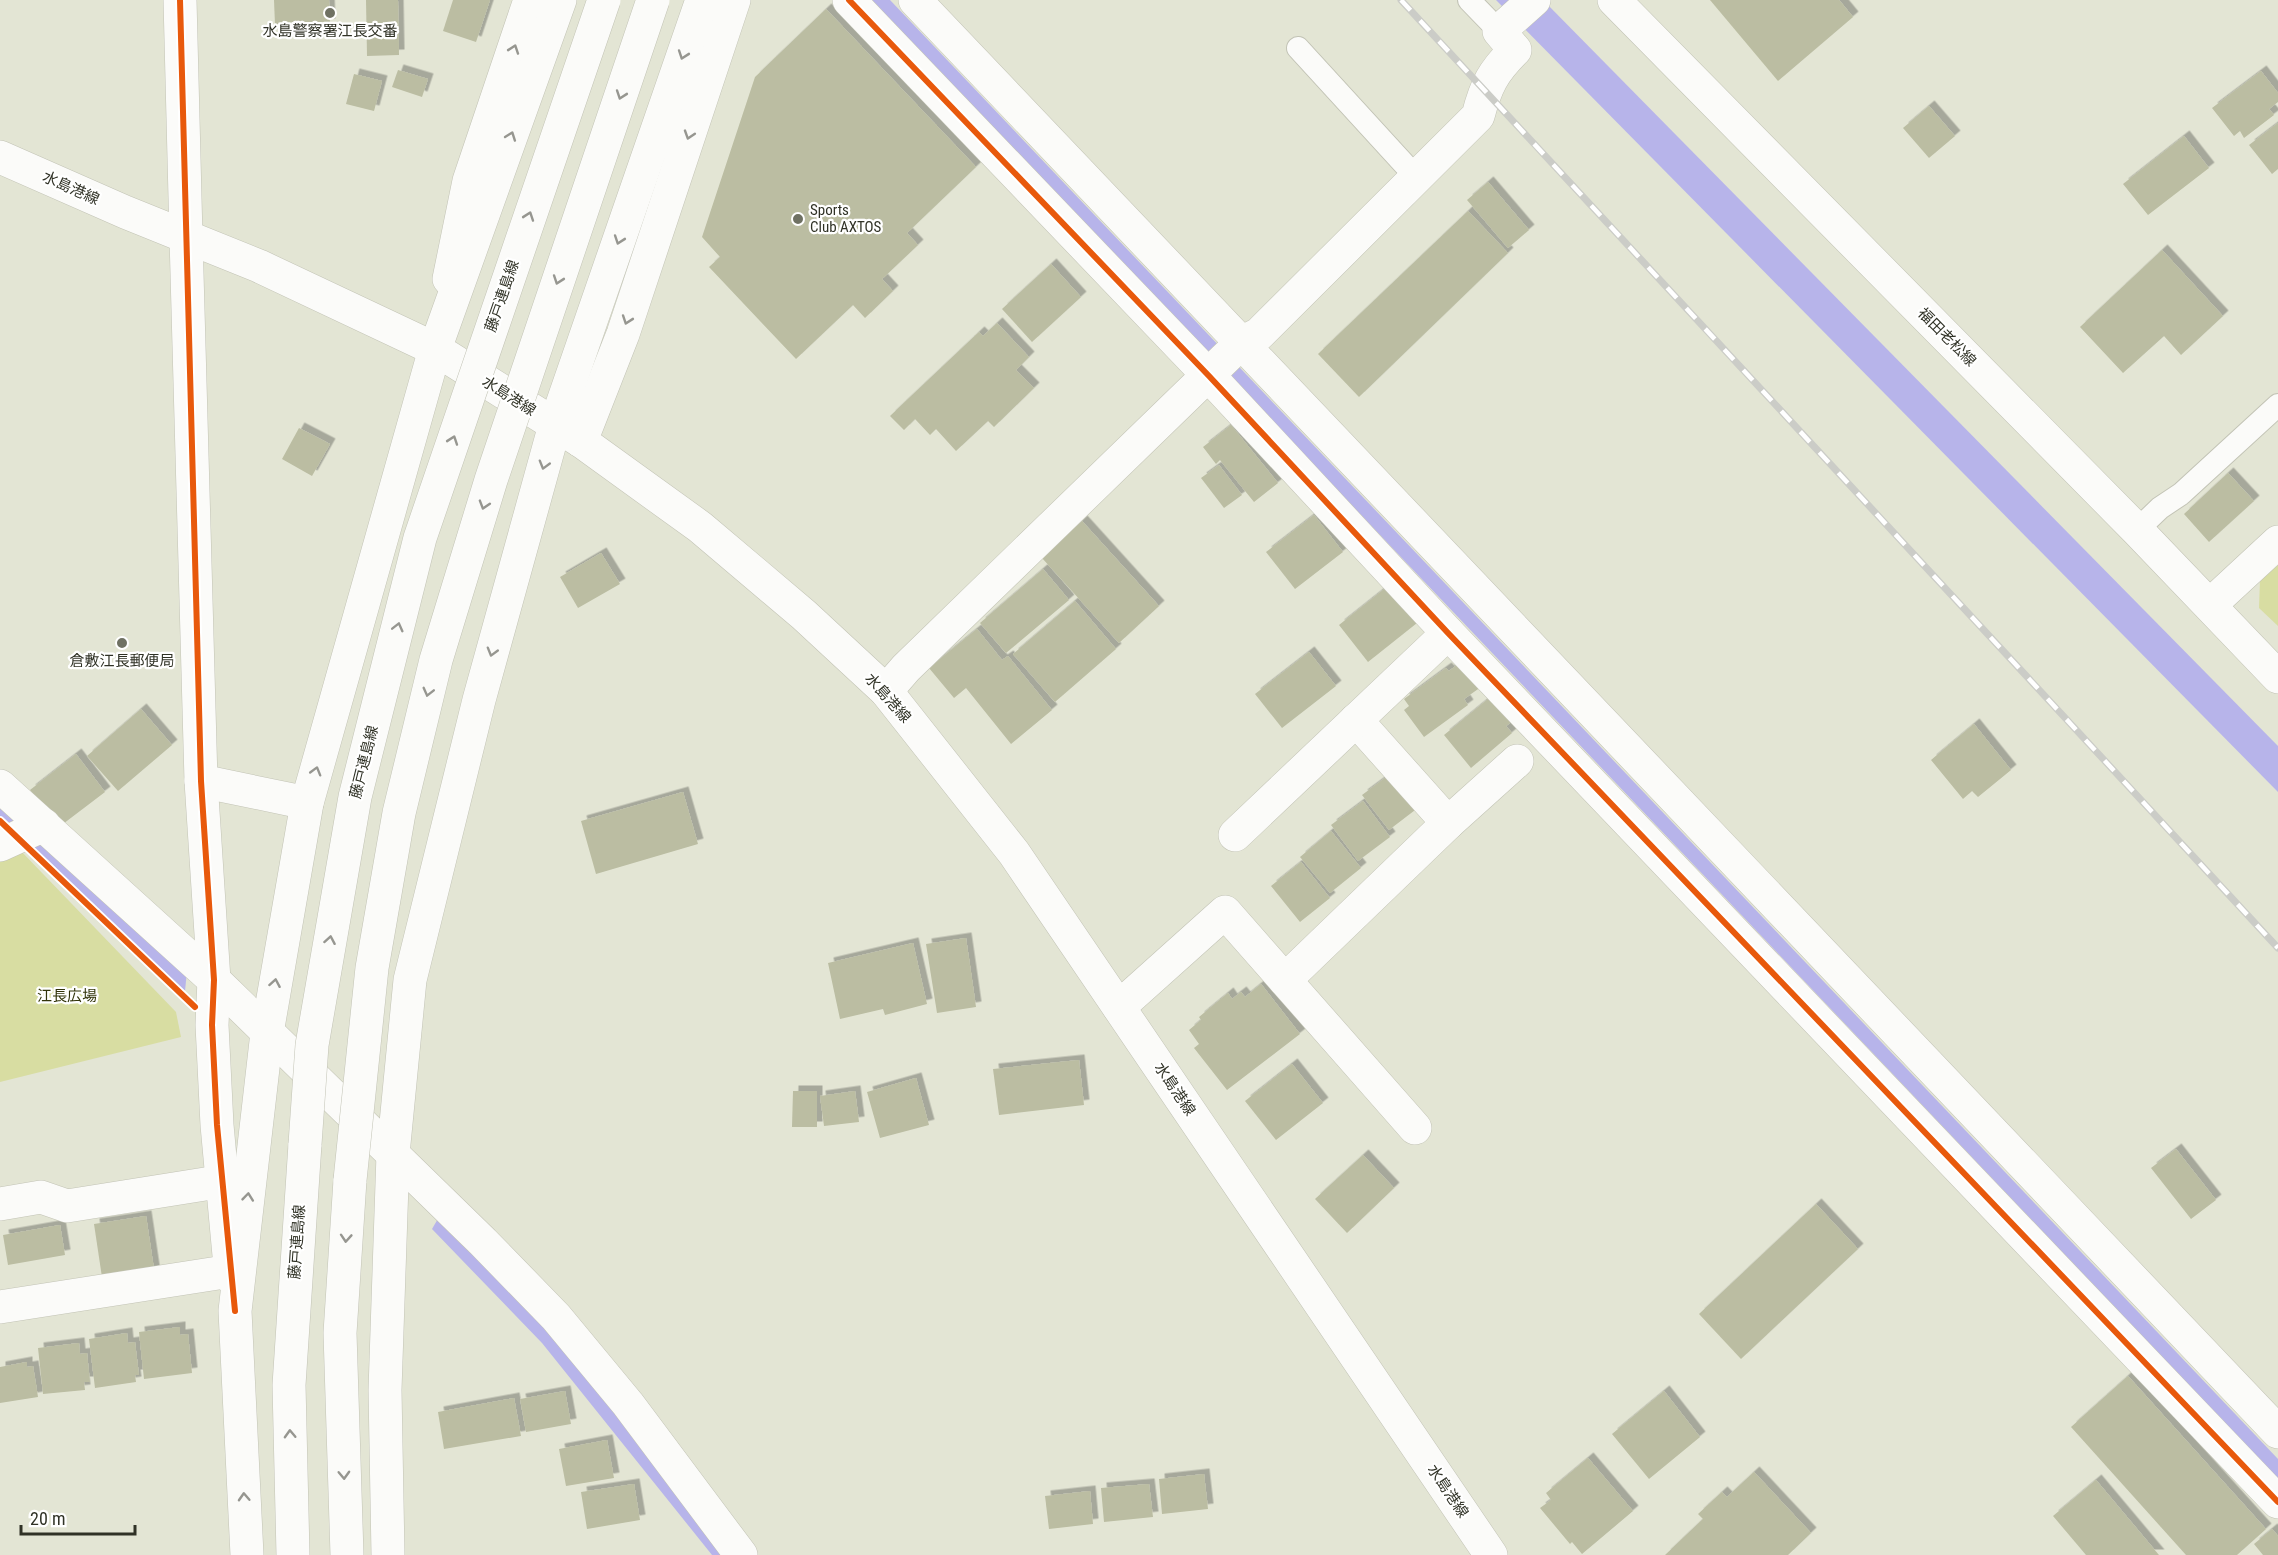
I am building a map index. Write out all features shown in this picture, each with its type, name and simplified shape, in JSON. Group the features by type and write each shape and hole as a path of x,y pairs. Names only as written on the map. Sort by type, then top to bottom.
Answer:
{"street":[{"path":"180,0 201,781 214,980 213,1036 217,1125 235,1311 247,1555"},
{"path":"435,349 469,181 530,0"},
{"path":"235,1311 267,1033 306,803 435,349 560,0"},
{"name":"藤戸連島線","path":"293,1555 288,1385 312,1046 355,797 420,538 604,0"},
{"path":"347,1555 340,1333 350,1180 372,968 399,813 436,660 491,480 653,0"},
{"path":"388,1555 385,1390 393,1154 410,980 478,700 568,433 702,0"},
{"path":"568,433 623,334 734,0"},
{"path":"849,0 1041,203 1225,360 2278,1432"},
{"path":"915,0 1225,360 1448,633 2278,1502"},
{"path":"886,691 906,668 1225,360 1259,334 1478,116 1484,90 1495,70 1515,50 1504,26 1534,0"},
{"name":"福田老松線","path":"1614,0 2137,530 2278,677"},
{"name":"水島港線","path":"0,157 259,266 435,349 568,433 700,527 804,615 886,691 1014,853 1491,1555"},
{"path":"2210,605 2278,542"},
{"path":"1235,835 1448,633"},
{"path":"1356,720 1448,823"},
{"path":"1285,980 1517,760"},
{"path":"201,781 306,803"},
{"path":"0,786 26,833 214,980 393,1154 555,1317 628,1404 741,1555"},
{"path":"1119,1007 1225,912 1415,1128"},
{"path":"0,1204 41,1197 68,1206 224,1181"},
{"path":"0,1307 231,1271"}],"lane":[{"path":"1469,0 1504,26"},
{"path":"1298,48 1416,177"},
{"path":"2137,530 2160,508 2181,494 2278,405"}],"green space":[{"path":"2278,565 2278,626 2259,608 2260,580"},
{"name":"江長広場","path":"19,849 176,1012 181,1037 0,1082 0,858"}],"water":[{"path":"871,0 890,0 2278,1459 2278,1479"},
{"path":"1496,0 1543,0 2278,746 2278,792"},
{"path":"0,799 187,971 185,991 0,816"},
{"path":"443,1210 552,1322 734,1555 712,1555 542,1343 432,1229"}],"building":[{"path":"274,0 329,0 330,24 275,25"},
{"path":"366,0 398,0 399,55 367,56"},
{"path":"453,0 490,0 476,42 443,31"},
{"path":"1710,0 1839,0 1853,17 1778,81"},
{"path":"826,9 976,167 907,233 918,245 882,279 893,291 865,318 853,305 796,359 709,267 720,257 702,237 755,77"},
{"path":"398,70 428,79 422,97 392,87"},
{"path":"2261,71 2278,93 2278,102 2269,109 2274,115 2244,138 2240,131 2234,136 2212,108"},
{"path":"354,74 382,81 374,111 346,104"},
{"path":"1929,106 1955,136 1929,158 1903,128"},
{"path":"2278,123 2278,169 2272,174 2249,145"},
{"path":"2184,136 2209,168 2148,215 2123,184"},
{"path":"1488,182 1529,230 1508,248 1467,200"},
{"path":"1468,211 1508,253 1359,397 1318,354"},
{"path":"2162,250 2223,316 2181,355 2164,336 2123,373 2080,327"},
{"path":"1051,264 1081,297 1032,342 1002,309"},
{"path":"997,323 1029,357 1016,370 1034,388 994,427 988,421 956,451 936,429 930,435 915,419 904,430 890,416 979,332 983,336"},
{"path":"1231,425 1278,483 1254,502 1220,460 1216,464 1203,447"},
{"path":"299,428 330,444 312,476 282,459"},
{"path":"1219,465 1242,495 1224,508 1201,478"},
{"path":"2228,473 2254,501 2209,542 2184,514"},
{"path":"1314,515 1343,552 1295,589 1266,552"},
{"path":"1082,521 1159,606 1119,643 1042,558"},
{"path":"601,553 620,584 578,608 560,577"},
{"path":"1043,569 1069,600 1006,653 980,623"},
{"path":"1388,586 1417,623 1368,662 1339,625"},
{"path":"1075,601 1116,649 1055,702 1013,654"},
{"path":"977,629 1002,660 1008,656 1052,710 1011,744 966,688 954,698 929,668"},
{"path":"1309,652 1336,686 1282,728 1255,694"},
{"path":"1462,661 1481,687 1464,699 1468,705 1424,737 1404,710 1409,706 1404,699 1446,668 1449,671"},
{"path":"1493,695 1514,720 1506,726 1512,733 1471,768 1444,735"},
{"path":"141,709 172,745 118,791 87,756"},
{"path":"1974,724 2011,770 1978,797 1972,791 1963,799 1931,760"},
{"path":"76,754 105,792 59,827 30,790"},
{"path":"1393,772 1419,807 1389,830 1362,795"},
{"path":"683,792 698,844 596,874 581,821"},
{"path":"1363,801 1390,837 1358,861 1331,825"},
{"path":"1331,831 1361,868 1330,893 1300,857"},
{"path":"1301,862 1330,898 1300,922 1271,886"},
{"path":"966,938 976,1007 937,1013 926,944"},
{"path":"913,943 927,1004 885,1015 883,1009 840,1019 828,963"},
{"path":"1261,984 1300,1034 1227,1090 1194,1048 1199,1044 1189,1030 1201,1020 1199,1017 1228,993 1232,999 1241,992 1245,997"},
{"path":"1079,1060 1084,1105 999,1115 993,1069"},
{"path":"1292,1064 1323,1103 1276,1140 1245,1101"},
{"path":"916,1078 929,1125 880,1138 867,1092"},
{"path":"793,1091 817,1091 817,1127 792,1127"},
{"path":"855,1091 859,1122 824,1126 820,1096"},
{"path":"2176,1149 2216,1200 2191,1219 2151,1168"},
{"path":"1363,1155 1394,1188 1347,1233 1315,1199"},
{"path":"1816,1204 1858,1249 1741,1359 1699,1314"},
{"path":"146,1216 155,1276 103,1284 94,1224"},
{"path":"60,1225 65,1255 8,1265 3,1235"},
{"path":"180,1327 180,1335 188,1334 192,1373 144,1379 139,1332"},
{"path":"127,1333 128,1343 135,1342 139,1375 135,1375 136,1382 95,1388 89,1339"},
{"path":"79,1343 80,1354 87,1353 90,1382 84,1382 85,1390 43,1394 38,1348"},
{"path":"27,1362 27,1367 33,1366 38,1397 0,1403 0,1367"},
{"path":"2128,1376 2266,1529 2237,1555 2186,1555 2071,1427"},
{"path":"565,1391 571,1424 526,1432 520,1399"},
{"path":"1664,1391 1700,1437 1649,1479 1612,1434"},
{"path":"514,1398 521,1436 444,1449 438,1412"},
{"path":"607,1440 614,1478 566,1486 559,1449"},
{"path":"1588,1458 1633,1511 1582,1554 1572,1542 1570,1544 1540,1508 1551,1500 1546,1493"},
{"path":"1754,1472 1811,1533 1788,1555 1665,1555 1703,1519 1698,1514 1722,1492 1727,1497"},
{"path":"1204,1474 1208,1509 1162,1514 1159,1479"},
{"path":"2096,1480 2159,1555 2086,1555 2053,1516"},
{"path":"634,1484 640,1520 587,1529 581,1492"},
{"path":"1149,1484 1153,1517 1104,1522 1101,1488"},
{"path":"1090,1491 1093,1524 1049,1529 1045,1496"},
{"path":"2272,1529 2278,1536 2278,1555 2263,1555 2254,1544"}],"railway":[{"path":"1401,0 2278,948"}],"cycle path":[{"path":"180,0 201,781 214,980 212,1025 217,1125 235,1311"},
{"path":"849,0 1209,376 1448,633 2278,1502"},
{"path":"0,821 195,1007"}],"place":[{"name":"水島警察署江長交番","path":"330,13"},
{"name":"Sports Club AXTOS","path":"798,219"},
{"name":"倉敷江長郵便局","path":"122,643"}]}
